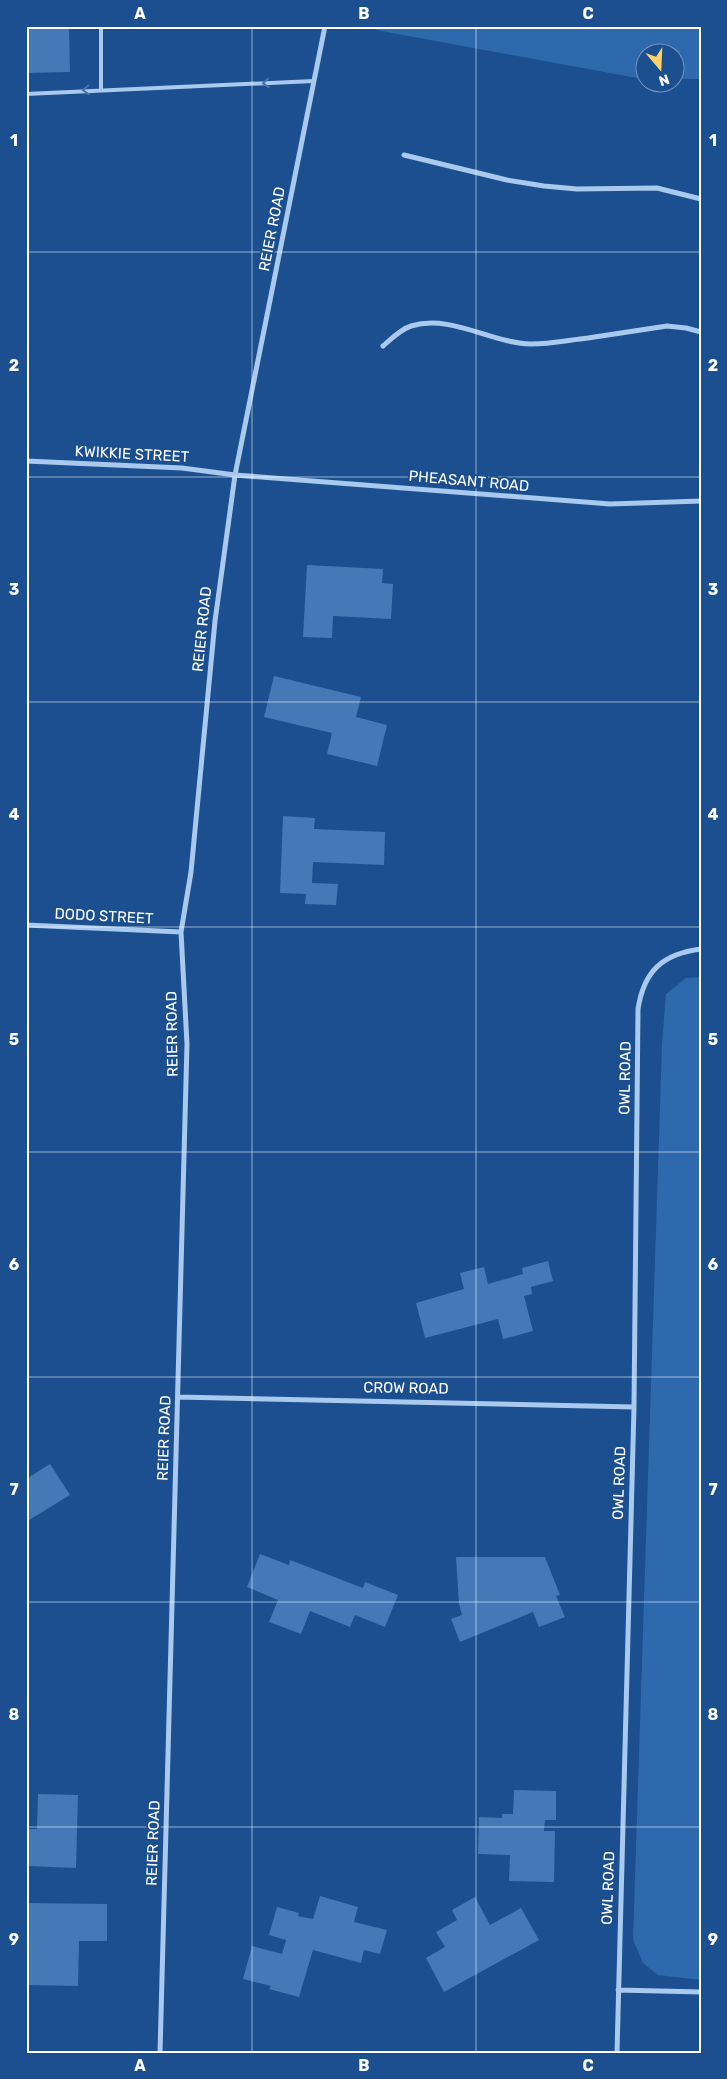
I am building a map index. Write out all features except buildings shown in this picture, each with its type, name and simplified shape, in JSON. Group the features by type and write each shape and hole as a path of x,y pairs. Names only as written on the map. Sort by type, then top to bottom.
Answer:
{"street":[{"name":"REIER ROAD","path":"160,2053 186,1044 181,932 191,872 215,621 235,475 325,26"},
{"path":"404,155 507,180 544,186 577,189 657,188 701,199"},
{"path":"383,346 396,334 410,326 430,323 449,325 497,339 530,344 667,326 701,332"},
{"name":"KWIKKIE STREET","path":"26,461 182,468 235,475"},
{"name":"PHEASANT ROAD","path":"235,475 610,504 701,502"},
{"name":"DODO STREET","path":"26,925 181,932"},
{"name":"OWL ROAD","path":"617,2053 634,1407 638,1009 641,990 650,974 666,960 685,951 701,949"},
{"name":"CROW ROAD","path":"178,1396 634,1407"},
{"path":"618,1990 701,1992"}],"lane":[{"path":"101,26 101,90"},
{"path":"26,94 314,81"}],"shaded area":[{"path":"377,26 701,26 701,79 684,79 684,42 634,42 634,77 376,30"},
{"path":"701,977 701,1980 658,1975 643,1963 633,1940 662,1044 666,994 686,978"}]}
